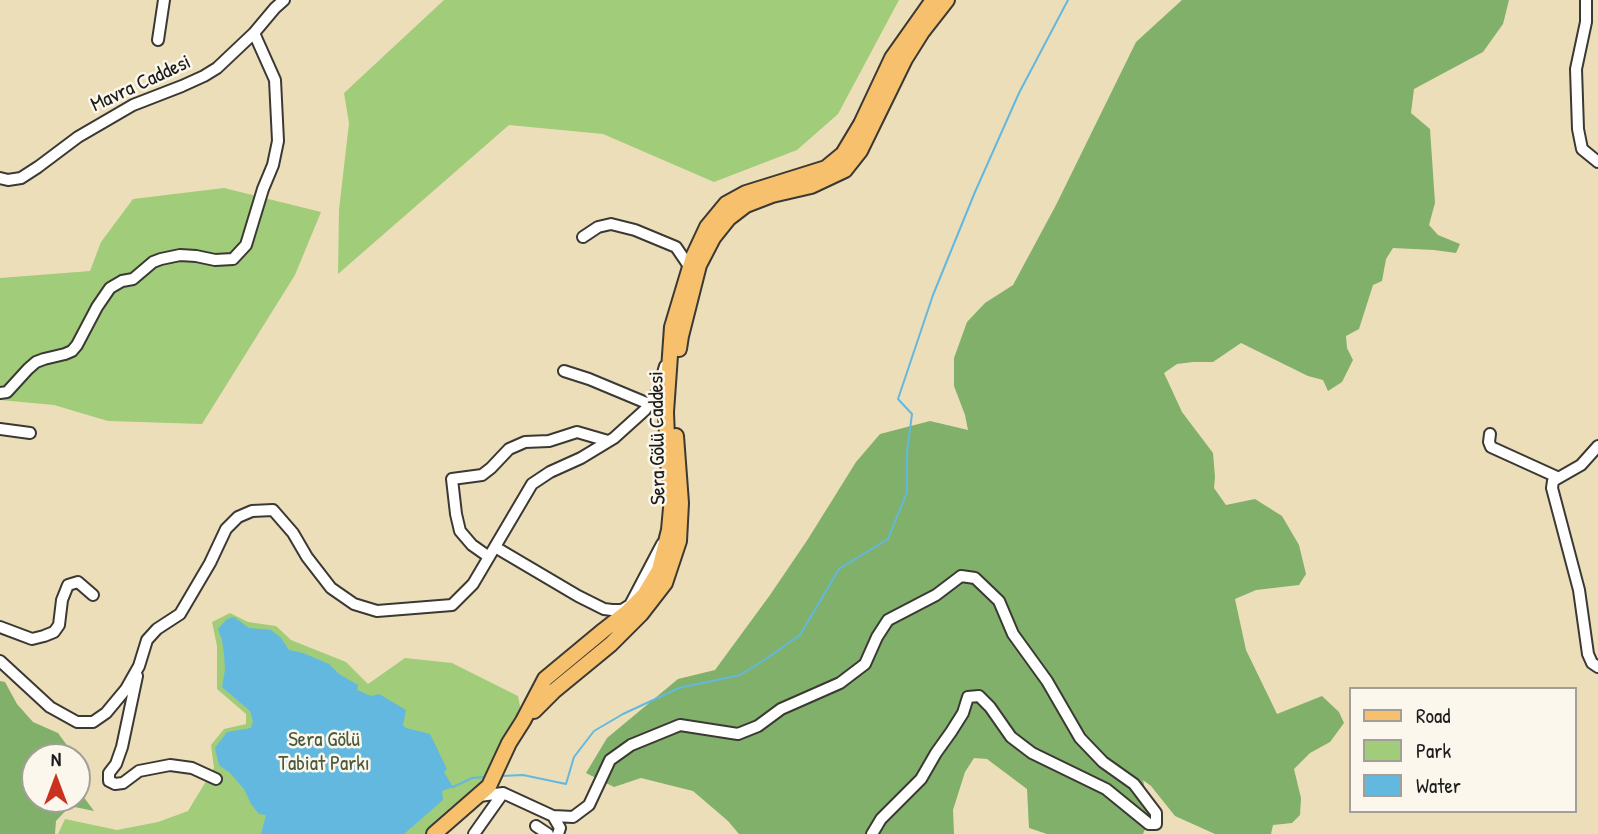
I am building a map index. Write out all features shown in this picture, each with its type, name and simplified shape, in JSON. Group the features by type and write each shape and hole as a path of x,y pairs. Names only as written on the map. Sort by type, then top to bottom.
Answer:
{"main road":[{"name":"Sera Gölü Caddesi","path":"434,834 484,791 545,679 627,612 644,595 659,570 669,530 671,497 666,412 672,327 707,227 726,204 746,193 826,169 843,154 861,124 892,58 933,0"},
{"name":"Sera Gölü Caddesi","path":"523,721 555,690 611,644 641,614 665,583 679,541 681,503 675,416 677,365 693,272 713,238 729,218 746,205 772,195 811,186 845,170 860,151 905,59 947,0"}],"street":[{"path":"158,40 164,0"},
{"name":"Mavra Caddesi","path":"0,178 21,178 78,137 133,105 182,86 217,68 284,0"},
{"path":"1586,0 1586,22 1577,69 1578,129 1582,149 1598,162"},
{"path":"0,393 7,392 36,362 72,351 110,288 122,281 133,279 153,262 180,255 215,260 233,259 246,245 273,165 278,141 275,80 254,33"},
{"path":"583,237 598,227 611,224 635,230 676,247 693,272"},
{"path":"216,779 192,768 170,765 139,771 122,783 115,784 109,781 109,773 116,764 122,747 146,640 180,614 210,563 226,529 238,517 252,511 273,510 293,533 307,557 331,588 354,604 377,611 452,605 473,584 532,484 608,442 645,410 658,391 670,350 681,336"},
{"path":"564,371 649,404"},
{"path":"0,429 30,433"},
{"path":"608,442 577,432 549,441 525,442 509,449 482,475 452,479 460,531 472,545 492,552 604,609 622,610 630,605 681,503"},
{"path":"1490,434 1491,447 1558,477"},
{"path":"1598,446 1581,465 1553,481 1552,488 1579,590 1588,654 1592,663 1598,667"},
{"path":"484,791 503,793 553,816 573,817 589,805 610,760 631,745 680,725 738,734 758,726 781,709 840,683 864,664 888,620 936,594 961,576 975,578 999,601 1013,634 1047,681 1080,738 1103,762 1134,784 1156,813 1156,824 1149,824 1106,789 1032,753 1011,737 979,696 968,698 963,713 921,779 881,819 872,834"},
{"path":"0,626 32,639 44,636 54,632 59,625 62,600 68,585 78,582 93,595"},
{"path":"0,662 50,707 77,722 93,722 106,713 126,690 139,666"},
{"path":"474,834 503,793"},
{"path":"553,816 560,828 558,834"},
{"path":"536,826 548,834"}],"green space":[{"path":"444,0 899,0 838,114 797,150 714,182 603,134 509,125 338,274 339,210 349,123 344,93"},
{"path":"1182,0 1509,0 1503,24 1483,52 1414,89 1411,113 1430,129 1435,203 1429,225 1438,235 1460,244 1456,253 1393,248 1386,259 1382,281 1373,285 1359,329 1346,336 1347,348 1353,360 1342,382 1328,391 1323,380 1308,376 1241,343 1213,362 1177,364 1164,373 1182,412 1213,453 1214,488 1226,505 1255,499 1282,516 1299,545 1306,574 1299,585 1256,590 1235,599 1246,650 1277,714 1322,696 1339,712 1344,723 1330,742 1310,753 1294,769 1301,798 1300,815 1292,823 1273,825 1271,834 1215,834 1175,816 1143,780 1151,815 1143,834 1047,834 1029,828 1027,789 987,759 974,758 965,772 953,810 954,834 739,834 693,791 641,778 614,787 586,773 607,738 678,679 715,670 808,539 856,462 880,434 930,421 968,430 954,386 954,358 967,322 985,303 1013,285 1056,205 1136,42"},
{"path":"224,188 321,212 295,275 202,424 108,421 54,405 0,400 0,278 90,271 101,242 133,199"},
{"name":"Sera Gölü Tabiat Parkı","path":"230,613 248,622 276,626 291,640 346,662 368,684 405,658 452,663 518,696 523,721 489,786 434,834 58,834 65,819 117,830 158,822 188,811 214,768 211,745 224,729 246,724 246,714 217,689 217,646 212,622"},
{"path":"0,681 5,682 17,704 33,722 58,733 65,743 21,743 21,813 63,813 56,821 55,834 0,834"}],"water":[{"name":"Sera Gölü Tabiat Parkı","path":"234,617 249,628 271,630 289,650 329,664 339,674 358,685 357,690 371,696 379,694 406,710 403,725 430,734 447,769 444,772 453,787 442,791 443,800 404,834 261,834 266,815 259,814 244,789 219,765 215,748 227,732 251,728 253,721 250,711 222,687 224,653 218,629 227,619"}],"waterway":[{"path":"501,776 523,775 566,784 574,757 594,731 679,688 740,675 766,659 800,635 839,569 888,539 907,492 907,453 912,414 898,399 933,295 975,192 1019,93 1068,0"},
{"path":"453,787 472,778 485,777"}]}
